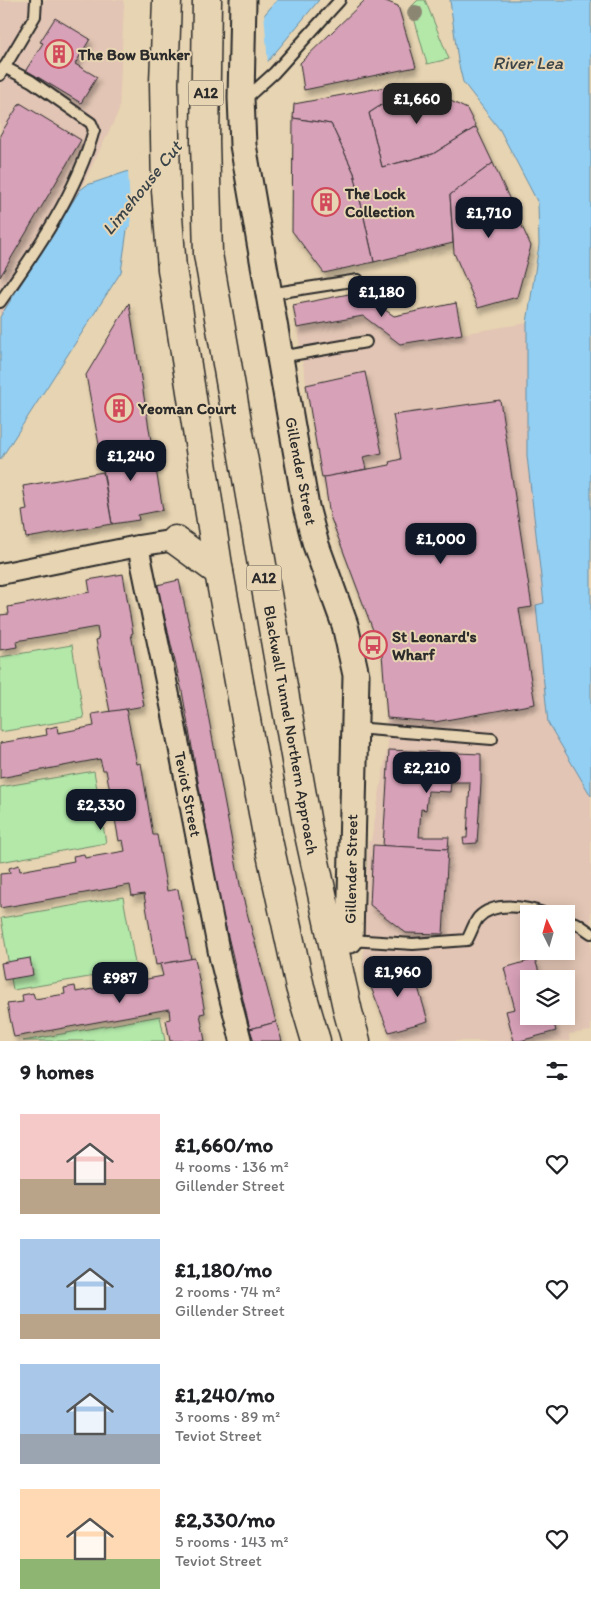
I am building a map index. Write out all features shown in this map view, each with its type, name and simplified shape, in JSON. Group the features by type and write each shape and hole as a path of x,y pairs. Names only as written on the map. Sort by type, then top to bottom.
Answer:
{"highway":[{"name":"A12","path":"167,0 164,83 166,190 172,269 219,572 268,840 300,987 316,1041"},
{"name":"Blackwall Tunnel Northern Approach","path":"207,0 205,142 210,271 308,830 356,1041"},
{"path":"175,540 219,572"},
{"path":"348,1012 350,940"}],"street":[{"name":"Gillender Street","path":"243,6 241,101 243,145 306,507 316,545 345,625 356,675 350,940"},
{"path":"0,574 175,540"},
{"name":"Teviot Street","path":"138,546 218,949 241,1041"}],"lane":[{"path":"0,302 22,272 69,193 89,149 94,130 91,123 31,82 2,71 35,16 36,0"},
{"path":"241,101 274,73 340,0"},
{"path":"269,294 358,280"},
{"path":"280,357 366,342"},
{"path":"355,728 492,739"},
{"path":"350,940 413,944 467,940 479,918 496,907 520,907"},
{"path":"575,923 591,933"}],"shaded area":[{"path":"0,0 123,0 124,5 119,111 80,190 0,317"},
{"path":"363,316 400,344 527,323 527,456 544,603 536,605 548,723 591,796 591,1031 569,1034 570,1041 391,1041 363,966 368,841 371,841 388,744 382,654 330,516 297,328"}],"green space":[{"path":"418,0 425,0 449,59 427,64 411,7"},
{"path":"72,645 84,718 0,732 0,657"},
{"path":"94,771 106,843 0,862 0,787"},
{"path":"123,897 136,969 13,990 1,918"},
{"path":"160,1016 165,1041 23,1041"}],"water":[{"name":"Limehouse Cut","path":"277,0 319,0 127,230 121,272 0,460 0,317 80,190 87,185 132,170"},
{"name":"River Lea","path":"450,0 591,0 591,796 548,723 536,605 544,603 527,456 527,323 539,245 538,203 500,130 463,82 458,61"}],"pier":[{"path":"264,11 268,66 131,230 128,169"}],"building":[{"path":"365,0 383,0 398,6 416,67 304,90 300,63"},
{"name":"The Bow Bunker","path":"55,18 90,39 75,64 97,77 81,103 26,70 43,43 40,42"},
{"path":"412,82 467,109 476,127 433,154 382,167 369,113 412,85"},
{"path":"412,82 412,85 369,113 382,167 433,154 476,127 493,163 450,195 453,243 374,262 354,173 331,124 293,118 294,104"},
{"path":"20,103 81,140 0,277 0,135"},
{"name":"The Lock Collection","path":"293,118 331,124 354,173 374,262 324,273 292,231"},
{"path":"493,163 531,246 517,297 478,308 454,253 450,195"},
{"path":"359,292 394,316 456,303 462,334 400,344 363,316 297,328 293,305"},
{"name":"Yeoman Court","path":"129,303 151,441 100,450 86,375"},
{"path":"365,372 382,453 363,457 366,469 322,478 306,385"},
{"path":"500,400 532,607 519,609 535,704 435,722 387,718 382,654 330,516 324,477 390,465 389,462 401,459 393,415"},
{"path":"151,441 163,510 138,515 139,520 112,524 100,450"},
{"path":"103,472 112,524 26,538 22,511 27,510 23,486"},
{"path":"123,574 133,633 131,634 144,706 110,712 96,640 99,639 97,627 16,641 17,647 0,650 0,615 9,614 8,607 90,592 88,580"},
{"path":"179,580 203,688 241,890 276,1022 250,1029 218,894 182,691 157,585"},
{"path":"126,709 137,764 141,763 153,835 157,835 167,891 178,889 191,959 156,965 144,894 132,896 130,885 0,908 0,874 10,873 9,868 19,865 20,871 74,861 73,856 84,854 85,858 125,851 123,840 119,841 106,770 103,770 100,759 0,778 0,743 47,735 46,729 57,726 58,733 94,726 92,714"},
{"path":"389,750 481,754 477,843 464,844 463,838 467,838 470,782 451,782 450,792 428,791 426,810 421,809 419,837 449,837 448,849 383,846"},
{"path":"373,845 448,849 443,934 406,933 370,905"},
{"path":"30,958 33,975 4,980 1,963"},
{"path":"195,958 205,1013 200,1014 205,1041 170,1041 166,1020 170,1019 169,1009 14,1037 7,1004 23,1002 22,995 33,993 35,999 65,994 64,988 75,986 76,992 115,985 114,979 125,977 126,983 163,976 160,964"},
{"path":"535,960 538,970 520,970 520,1025 554,1025 556,1031 514,1041 506,1011 515,1009 504,968"},
{"path":"412,967 428,1021 389,1032 366,975"},
{"path":"276,1022 282,1041 254,1041 250,1029"}],"place":[{"name":"The Bow Bunker","path":"59,54"},
{"name":"The Lock Collection","path":"326,202"},
{"name":"Yeoman Court","path":"119,408"},
{"name":"St Leonard's Wharf","path":"373,645"}]}
